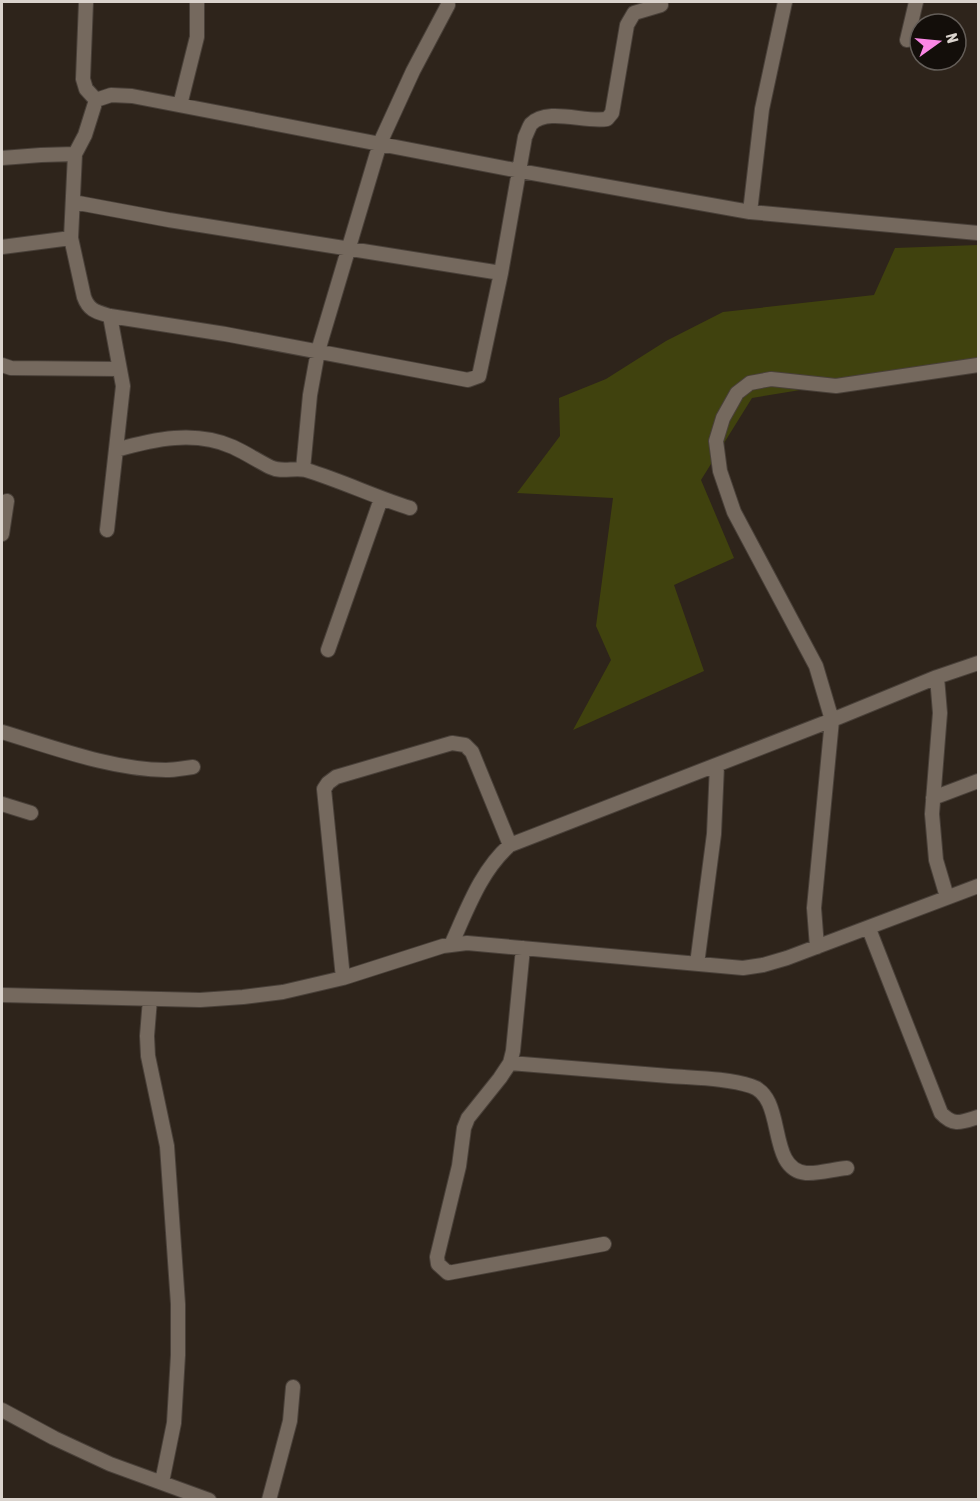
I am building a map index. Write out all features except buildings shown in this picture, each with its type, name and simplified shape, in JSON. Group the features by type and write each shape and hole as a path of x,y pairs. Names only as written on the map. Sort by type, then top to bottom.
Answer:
{"street":[{"path":"86,2 82,79 86,89 96,100"},
{"path":"180,105 197,37 197,2"},
{"path":"750,212 762,110 785,2"},
{"path":"907,40 916,2"},
{"path":"303,469 310,395 318,351 380,143 413,71 448,5"},
{"path":"96,100 85,135 75,154 71,238 87,306 110,316 318,351 468,380 479,376 501,273 525,137 531,124 552,115 596,121 607,119 612,113 627,25 634,13 661,5"},
{"path":"96,100 111,95 132,96 520,171 750,212 978,233"},
{"path":"2,158 41,154 75,154"},
{"path":"73,202 169,220 501,273"},
{"path":"2,247 71,238"},
{"path":"107,530 123,386 110,316"},
{"path":"2,365 11,368 119,369"},
{"path":"817,947 814,908 832,720 816,666 734,512 720,471 716,441 723,418 737,393 750,383 771,379 836,386 978,365"},
{"path":"116,450 151,440 185,437 230,446 281,471 303,469 410,508"},
{"path":"328,650 381,499"},
{"path":"2,534 7,501"},
{"path":"451,945 483,879 500,854 510,844 978,663"},
{"path":"937,677 940,713 932,814 936,860 947,897"},
{"path":"2,732 90,758 122,764 167,770 194,767"},
{"path":"343,978 324,789 328,783 336,777 452,743 465,745 472,752 510,844"},
{"path":"697,964 714,834 717,765"},
{"path":"933,798 978,781"},
{"path":"2,804 31,813"},
{"path":"2,995 200,1000 283,993 343,978 451,945 467,943 742,968 763,965 869,929 978,886"},
{"path":"869,929 941,1113 949,1121 960,1123 978,1117"},
{"path":"523,948 510,1063 468,1118 464,1128 459,1166 437,1257 438,1264 448,1273 604,1244"},
{"path":"150,999 148,1056 167,1146 178,1304 174,1423 162,1482"},
{"path":"510,1063 714,1080 753,1086 763,1094 772,1109 784,1159 793,1168 805,1173 847,1168"},
{"path":"268,1500 290,1421 293,1387"},
{"path":"2,1410 110,1464 209,1500"}],"shaded area":[{"path":"978,245 978,361 752,398 701,480 734,558 674,585 704,671 573,730 611,660 596,626 613,498 517,493 560,436 559,398 606,379 666,341 723,312 874,295 895,248"}]}
